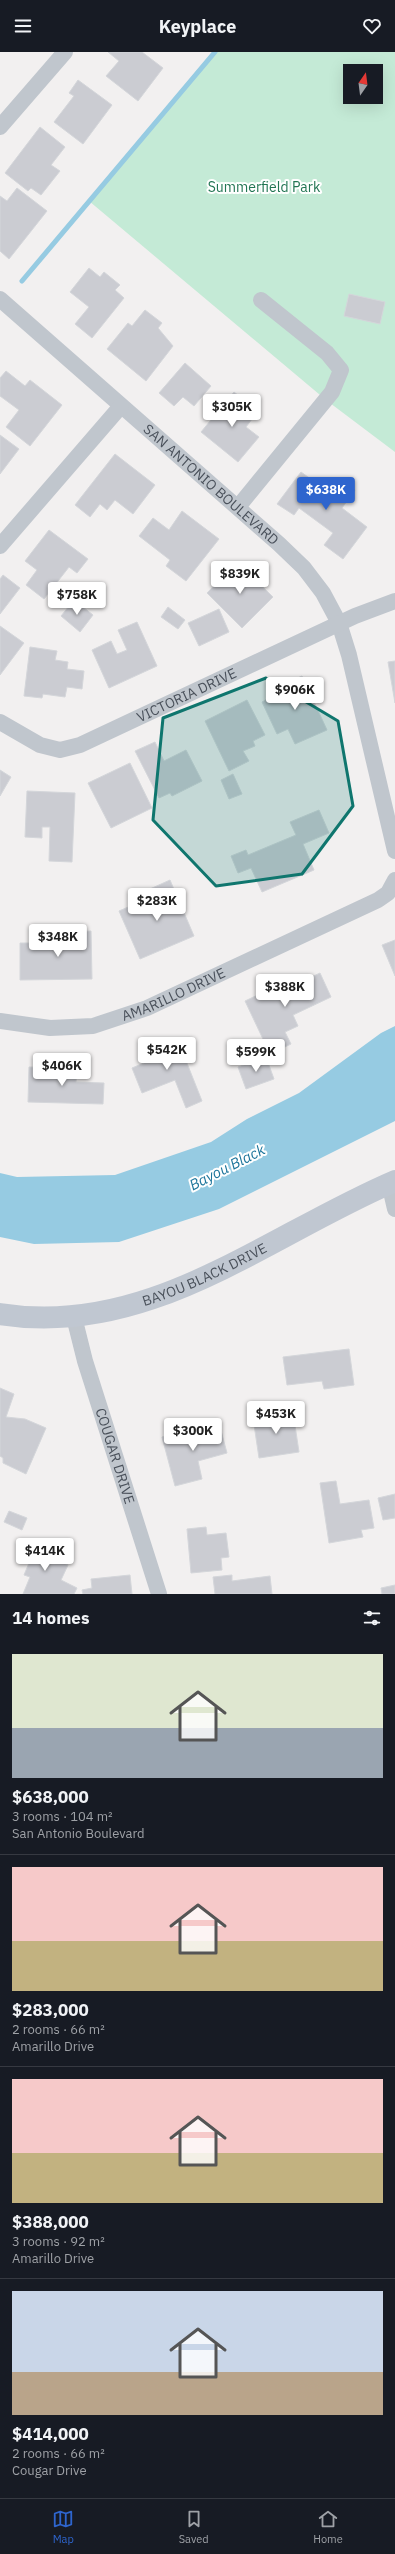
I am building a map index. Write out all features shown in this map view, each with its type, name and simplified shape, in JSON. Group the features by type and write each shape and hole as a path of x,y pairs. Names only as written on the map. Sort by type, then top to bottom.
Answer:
{"main road":[{"name":"BAYOU BLACK DRIVE","path":"0,1314 16,1317 74,1317 112,1311 176,1291 392,1182"}],"street":[{"path":"0,126 65,52"},
{"name":"SAN ANTONIO BOULEVARD","path":"0,299 238,507 304,568 323,593 339,623 349,656 395,851"},
{"path":"238,507 332,392 341,370 327,353 261,300"},
{"path":"0,546 121,406"},
{"name":"VICTORIA DRIVE","path":"0,722 40,745 60,750 80,745 339,623 395,601"},
{"name":"AMARILLO DRIVE","path":"0,1021 50,1028 93,1026 147,1008 378,900 388,893 395,880"},
{"path":"392,1182 395,1209"},
{"name":"COUGAR DRIVE","path":"74,1317 85,1361 158,1594"}],"highlighted area":[{"path":"266,678 338,721 353,806 302,874 216,886 153,820 163,718"}],"green space":[{"name":"Summerfield Park","path":"217,52 395,52 395,452 326,400 89,201"}],"water":[{"name":"Bayou Black","path":"395,1026 395,1121 219,1209 119,1242 34,1244 0,1237 0,1173 17,1177 115,1175 211,1142 247,1119 299,1093 381,1033"}],"building":[{"path":"108,52 142,52 163,68 138,101 106,76 119,61"},
{"path":"78,80 112,105 83,144 54,122 74,96 69,93"},
{"path":"40,127 65,147 51,165 60,171 41,195 31,188 28,191 5,173"},
{"path":"17,188 47,211 9,259 0,251 0,196 7,201"},
{"path":"89,268 100,277 104,272 120,285 115,290 124,298 92,338 75,324 89,307 70,292"},
{"path":"349,294 385,302 380,324 344,316"},
{"path":"145,310 162,323 158,328 173,346 146,381 107,349 128,323 132,326"},
{"path":"185,363 211,386 194,406 183,397 174,406 159,393"},
{"path":"6,371 25,386 30,380 62,405 30,446 6,427 19,410 0,396 0,378"},
{"path":"234,392 250,405 244,412 252,419 246,427 259,437 238,462 201,432"},
{"path":"0,435 19,449 0,474"},
{"path":"115,454 155,485 133,514 115,500 107,510 100,504 90,517 75,505"},
{"path":"301,472 329,492 340,478 355,490 342,508 367,527 343,559 324,545 333,533 299,508 294,515 277,504"},
{"path":"182,511 219,539 186,581 166,566 170,560 139,536 153,518 169,530"},
{"path":"49,530 88,559 77,573 69,567 44,599 26,585 37,570 25,561"},
{"path":"237,562 273,597 242,628 207,593"},
{"path":"3,575 20,588 0,614 0,579"},
{"path":"74,600 93,615 80,632 61,616"},
{"path":"168,607 185,620 178,629 161,617"},
{"path":"219,609 229,632 199,646 188,623"},
{"path":"137,622 157,666 109,688 92,650 111,641 117,654 127,650 118,630"},
{"path":"0,626 24,643 0,675"},
{"path":"30,647 57,651 55,660 68,662 67,669 84,671 82,689 67,687 65,697 43,694 42,698 24,696"},
{"path":"395,661 395,703 388,662"},
{"path":"302,676 327,730 295,744 288,729 277,734 262,702 275,695 273,689"},
{"path":"247,700 265,735 253,741 255,746 243,751 249,761 229,771 205,721"},
{"path":"155,742 164,761 186,750 202,781 172,796 170,793 159,798 135,751"},
{"path":"130,763 152,808 111,828 88,783"},
{"path":"0,770 11,777 0,796"},
{"path":"233,774 242,794 229,799 221,780"},
{"path":"27,791 75,793 72,862 49,861 50,827 42,827 42,838 25,837"},
{"path":"319,810 329,833 303,844 314,870 262,892 251,868 238,873 231,856 246,850 248,855 296,835 290,822"},
{"path":"170,880 194,936 140,959 119,911 140,902 142,907 155,901 150,889"},
{"path":"91,931 92,979 20,980 20,943 56,943 56,932"},
{"path":"395,940 395,976 382,945"},
{"path":"320,973 331,997 293,1015 298,1026 285,1032 291,1044 270,1054 245,1001 300,975 303,981"},
{"path":"177,1038 202,1101 186,1108 175,1080 142,1093 132,1068 144,1063 139,1053"},
{"path":"266,1057 274,1079 246,1089 238,1067"},
{"path":"29,1067 77,1068 76,1082 104,1083 103,1104 28,1102"},
{"path":"349,1349 354,1385 324,1389 322,1381 287,1385 283,1357"},
{"path":"0,1388 14,1394 6,1417 25,1419 46,1428 26,1474 3,1463 3,1458 0,1456"},
{"path":"293,1412 299,1452 259,1458 253,1418"},
{"path":"219,1423 227,1453 198,1461 202,1479 175,1486 162,1437"},
{"path":"336,1481 340,1504 369,1500 374,1528 361,1530 363,1537 329,1543 320,1483"},
{"path":"395,1494 395,1518 383,1520 378,1498"},
{"path":"9,1511 27,1518 22,1530 4,1522"},
{"path":"206,1527 207,1535 226,1533 229,1557 221,1558 222,1570 191,1573 187,1529"},
{"path":"33,1540 56,1550 52,1558 68,1565 61,1580 77,1588 74,1594 23,1594 30,1577 24,1575 29,1563 23,1561"},
{"path":"130,1575 132,1594 83,1594 82,1590 92,1588 91,1579"},
{"path":"232,1575 232,1581 270,1576 272,1594 215,1594 213,1577"},
{"path":"395,1585 395,1594 382,1594 381,1588"}],"waterway":[{"path":"22,281 215,52"}]}
